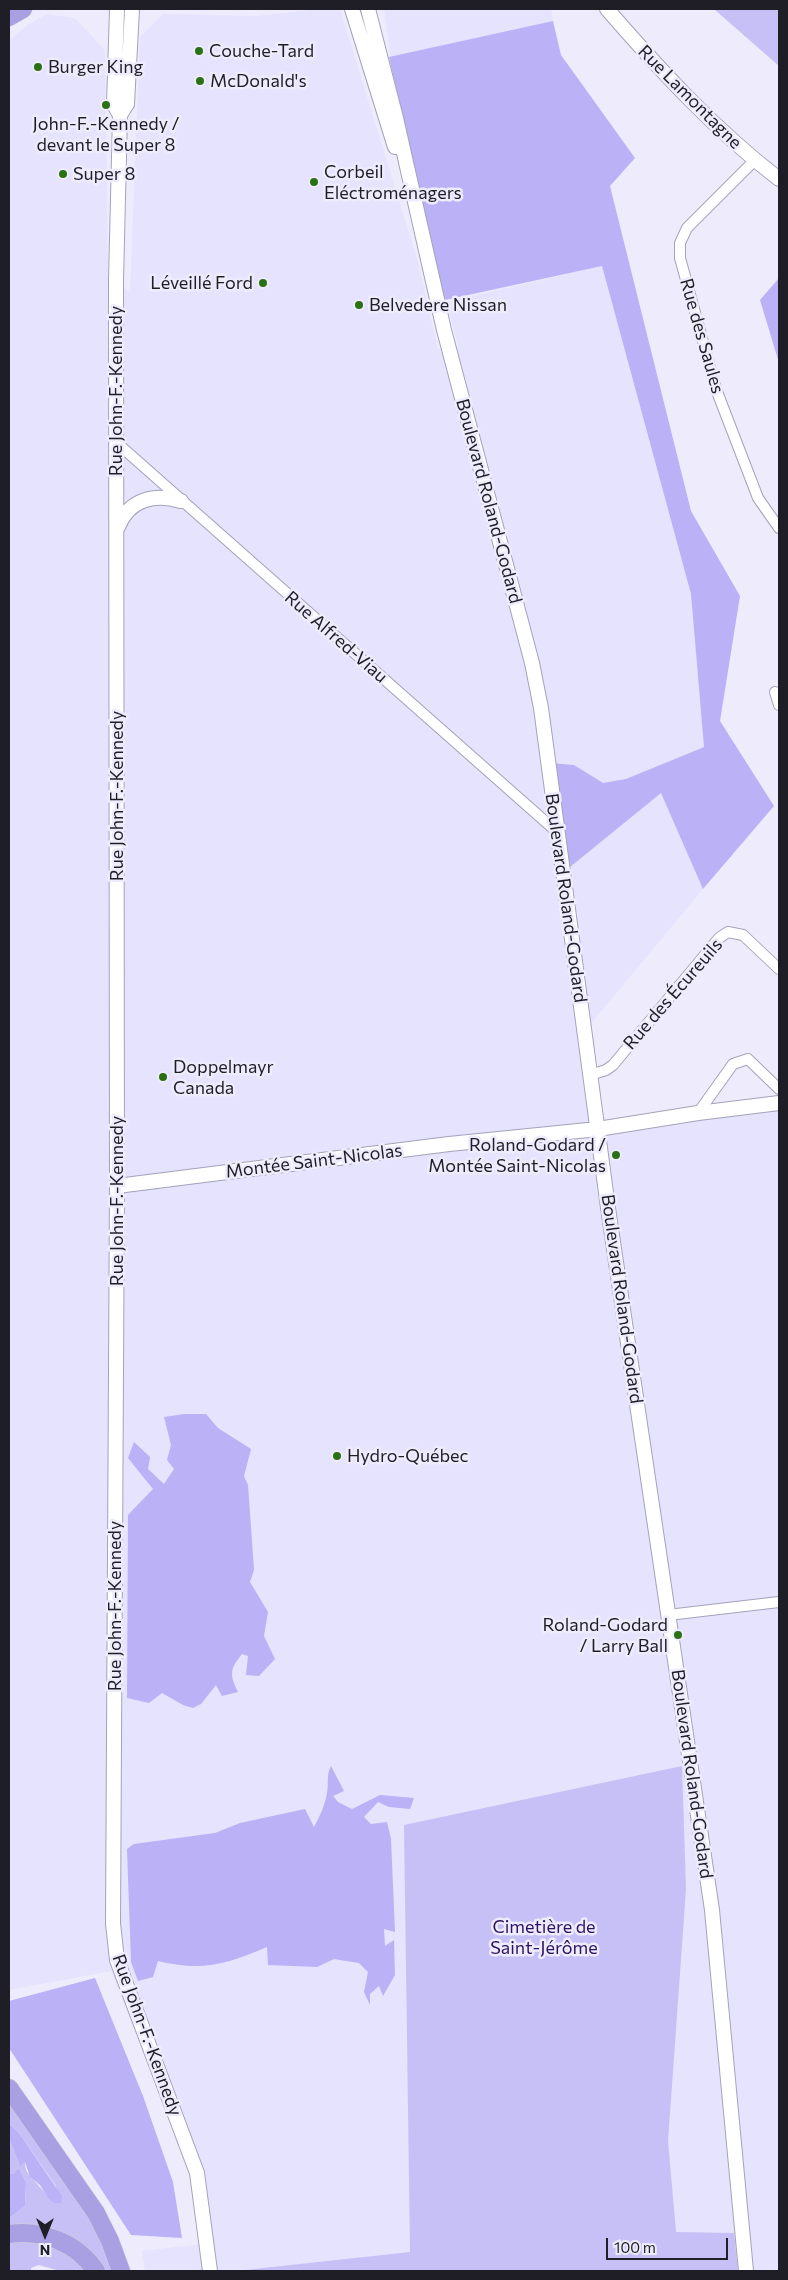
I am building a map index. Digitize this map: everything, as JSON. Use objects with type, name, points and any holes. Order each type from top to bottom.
[{"type":"highway","points":[[9,17],[24,9]]},
{"type":"highway","points":[[9,2088],[96,2213],[121,2271]]},
{"type":"highway","points":[[9,2234],[33,2233],[58,2240],[82,2255],[96,2271]]},
{"type":"street","name":"Rue John-F.-Kennedy","points":[[117,9],[114,105],[120,115]]},
{"type":"street","name":"Rue John-F.-Kennedy","points":[[132,9],[127,104],[120,115],[116,281],[118,1186],[113,1923],[117,1960],[120,1969],[197,2173],[210,2271]]},
{"type":"street","name":"Boulevard Roland-Godard","points":[[352,9],[386,121],[411,190]]},
{"type":"street","name":"Boulevard Roland-Godard","points":[[368,9],[396,118],[444,330],[532,663],[541,708],[590,1075],[712,1910],[746,2271]]},
{"type":"street","name":"Rue Lamontagne","points":[[606,9],[663,74],[755,160],[779,179]]},
{"type":"street","name":"Rue des Saules","points":[[755,160],[687,228],[680,243],[680,258],[716,389],[758,498],[779,528]]},
{"type":"street","name":"Rue Alfred-Viau","points":[[117,443],[556,831]]},
{"type":"street","points":[[117,530],[128,510],[136,502],[159,497],[169,497],[181,501]]},
{"type":"street","points":[[775,692],[779,705]]},
{"type":"street","name":"Rue des Écureuils","points":[[590,1075],[606,1070],[612,1065],[719,938],[728,932],[743,935],[779,970]]},
{"type":"street","points":[[698,1113],[733,1064],[748,1059],[779,1089]]},
{"type":"street","name":"Montée Saint-Nicolas","points":[[118,1186],[449,1144],[598,1129],[698,1113],[779,1103]]},
{"type":"street","points":[[668,1615],[779,1602]]},
{"type":"shaded area","points":[[321,9],[340,9],[417,259],[438,349],[458,347],[447,302],[602,266],[691,594],[704,747],[655,767],[703,889],[589,1026],[598,1129],[779,1106],[779,2271],[145,2271],[142,2251],[202,2244],[189,2170],[111,1971],[9,1990],[9,41],[27,25],[47,14],[75,18],[105,50],[108,277],[130,292],[140,37],[163,14],[257,16]]},
{"type":"shaded area","points":[[384,9],[551,9],[553,21],[391,60]]},
{"type":"shaded area","points":[[553,21],[561,55],[635,158],[610,186],[691,511],[740,596],[720,721],[774,806],[703,889],[661,793],[565,871],[550,763],[574,765],[603,783],[626,779],[704,747],[691,594],[602,266],[445,300],[389,57]]},
{"type":"shaded area","points":[[779,278],[779,363],[760,300]]},
{"type":"shaded area","points":[[184,1414],[206,1414],[218,1428],[251,1449],[244,1476],[248,1485],[254,1570],[250,1582],[268,1612],[264,1636],[275,1659],[259,1676],[246,1675],[248,1656],[242,1654],[232,1672],[233,1681],[238,1692],[222,1696],[216,1685],[201,1704],[193,1708],[183,1705],[162,1693],[149,1703],[127,1698],[128,1515],[153,1489],[128,1458],[134,1442],[150,1457],[148,1469],[164,1484],[174,1469],[167,1460],[171,1445],[164,1417]]},
{"type":"shaded area","points":[[331,1766],[344,1791],[333,1796],[338,1802],[352,1809],[380,1795],[414,1798],[410,1809],[389,1807],[378,1802],[364,1817],[371,1824],[387,1822],[391,1839],[395,1932],[384,1929],[385,1946],[394,1940],[395,1975],[383,1996],[379,1986],[370,1994],[370,2005],[364,1992],[368,1972],[359,1963],[334,1959],[317,1967],[268,1965],[267,1947],[226,1962],[201,1966],[188,1966],[158,1961],[153,1977],[138,1981],[131,1962],[127,1849],[134,1844],[215,1833],[240,1823],[305,1809],[314,1827],[325,1802]]},
{"type":"shaded area","points":[[95,1978],[143,2096],[173,2182],[182,2238],[131,2235],[9,2048],[9,2001]]},
{"type":"shaded area","points":[[9,2123],[19,2133],[62,2196],[61,2203],[54,2203],[49,2199],[40,2185],[30,2177],[25,2162],[20,2166],[9,2138]]},
{"type":"shaded area","points":[[16,2170],[20,2170],[26,2182],[25,2206],[9,2218],[9,2174],[15,2173]]},
{"type":"green space","points":[[714,9],[779,9],[779,66]]},
{"type":"green space","name":"Cimetière de Saint-Jérôme","points":[[682,1766],[686,1889],[668,2141],[676,2232],[734,2233],[738,2271],[236,2271],[410,2252],[404,1825]]},
{"type":"green space","points":[[9,2098],[82,2201],[115,2271],[103,2271],[98,2265],[9,2227],[9,2218],[25,2206],[26,2182],[20,2170],[9,2174],[9,2138],[19,2164],[25,2162],[26,2170],[31,2177],[57,2203],[56,2186],[19,2133],[9,2123]]},
{"type":"green space","points":[[31,2239],[66,2251],[88,2271],[60,2271],[39,2265],[31,2268],[31,2271],[9,2271],[9,2240]]},
{"type":"place","name":"Couche-Tard","points":[[199,51]]},
{"type":"place","name":"Burger King","points":[[38,67]]},
{"type":"place","name":"McDonald's","points":[[200,81]]},
{"type":"place","name":"John-F.-Kennedy / devant le Super 8","points":[[106,105]]},
{"type":"place","name":"Super 8","points":[[63,174]]},
{"type":"place","name":"Corbeil Eléctroménagers","points":[[314,182]]},
{"type":"place","name":"Léveillé Ford","points":[[263,283]]},
{"type":"place","name":"Belvedere Nissan","points":[[359,305]]},
{"type":"place","name":"Doppelmayr Canada","points":[[163,1077]]},
{"type":"place","name":"Roland-Godard / Montée Saint-Nicolas","points":[[616,1155]]},
{"type":"place","name":"Hydro-Québec","points":[[337,1456]]},
{"type":"place","name":"Roland-Godard / Larry Ball","points":[[678,1635]]}]
